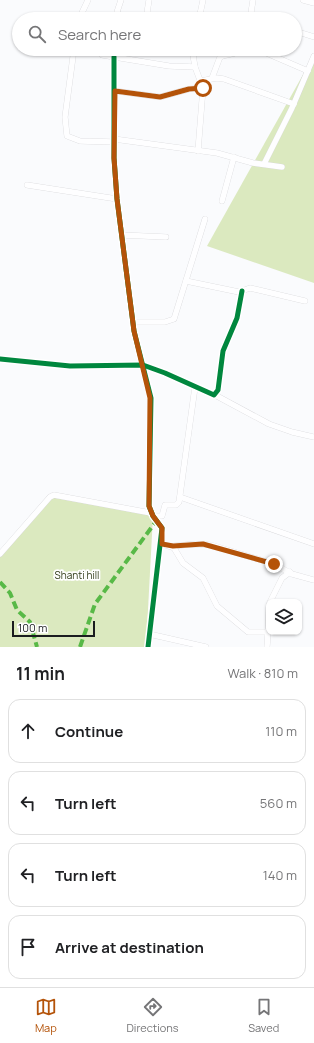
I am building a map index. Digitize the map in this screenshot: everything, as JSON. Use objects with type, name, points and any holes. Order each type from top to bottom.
[{"type":"street","points":[[82,12],[88,0]]},
{"type":"street","points":[[117,12],[121,0]]},
{"type":"street","points":[[147,12],[150,0]]},
{"type":"street","points":[[200,12],[203,0]]},
{"type":"street","points":[[251,12],[253,0]]},
{"type":"street","points":[[303,0],[314,3]]},
{"type":"street","points":[[302,33],[314,37]]},
{"type":"street","points":[[73,56],[65,117],[67,136],[80,141],[114,141],[198,151],[282,167]]},
{"type":"street","points":[[108,56],[170,66],[195,67]]},
{"type":"street","points":[[193,56],[195,67],[203,88],[198,151]]},
{"type":"street","points":[[212,78],[220,57],[222,56]]},
{"type":"street","points":[[273,56],[308,71]]},
{"type":"street","points":[[264,164],[294,104],[314,56]]},
{"type":"street","points":[[114,57],[114,141],[117,199],[133,322],[150,398],[149,506],[152,515],[162,528],[162,544],[148,647]]},
{"type":"street","points":[[200,81],[212,78],[224,79],[294,104]]},
{"type":"street","points":[[115,91],[160,97],[189,89],[203,88]]},
{"type":"street","points":[[222,201],[234,157]]},
{"type":"street","points":[[27,185],[117,199]]},
{"type":"street","points":[[133,322],[171,321],[175,316],[205,219]]},
{"type":"street","points":[[122,234],[166,237]]},
{"type":"street","points":[[186,280],[242,291],[250,288],[305,301]]},
{"type":"street","points":[[216,395],[223,351],[237,318],[242,291]]},
{"type":"street","points":[[0,359],[70,366],[143,365],[165,373],[212,395],[216,395],[269,424],[292,432],[314,437]]},
{"type":"street","points":[[0,554],[54,495],[162,516],[165,505],[178,504],[195,387]]},
{"type":"street","points":[[180,497],[314,544]]},
{"type":"street","points":[[162,544],[173,546],[196,544],[211,545],[274,564],[290,572],[314,580]]},
{"type":"street","points":[[173,546],[183,563],[203,578],[217,606],[248,632],[266,632]]},
{"type":"street","points":[[272,599],[282,578],[290,572]]},
{"type":"street","points":[[150,634],[206,647]]},
{"type":"street","points":[[267,647],[268,635]]},
{"type":"green space","points":[[314,55],[314,283],[207,246]]},
{"type":"green space","name":"Shanti hill","points":[[50,497],[153,516],[146,647],[0,647],[0,554]]},
{"type":"marked path","points":[[80,647],[95,604],[157,520]]},
{"type":"marked path","points":[[0,582],[10,593],[17,610],[30,622],[37,647]]},
{"type":"cycle path","points":[[114,57],[114,158],[117,199],[134,331],[151,398],[149,506],[153,516],[162,528],[148,647]]},
{"type":"cycle path","points":[[0,359],[70,366],[143,365],[214,395],[218,390],[223,351],[237,318],[242,291]]},
{"type":"route","points":[[203,88],[189,89],[160,97],[115,91],[114,175],[134,331],[146,376],[150,398],[148,501],[150,511],[162,528],[162,544],[171,546],[189,544],[211,545],[274,564]]}]
